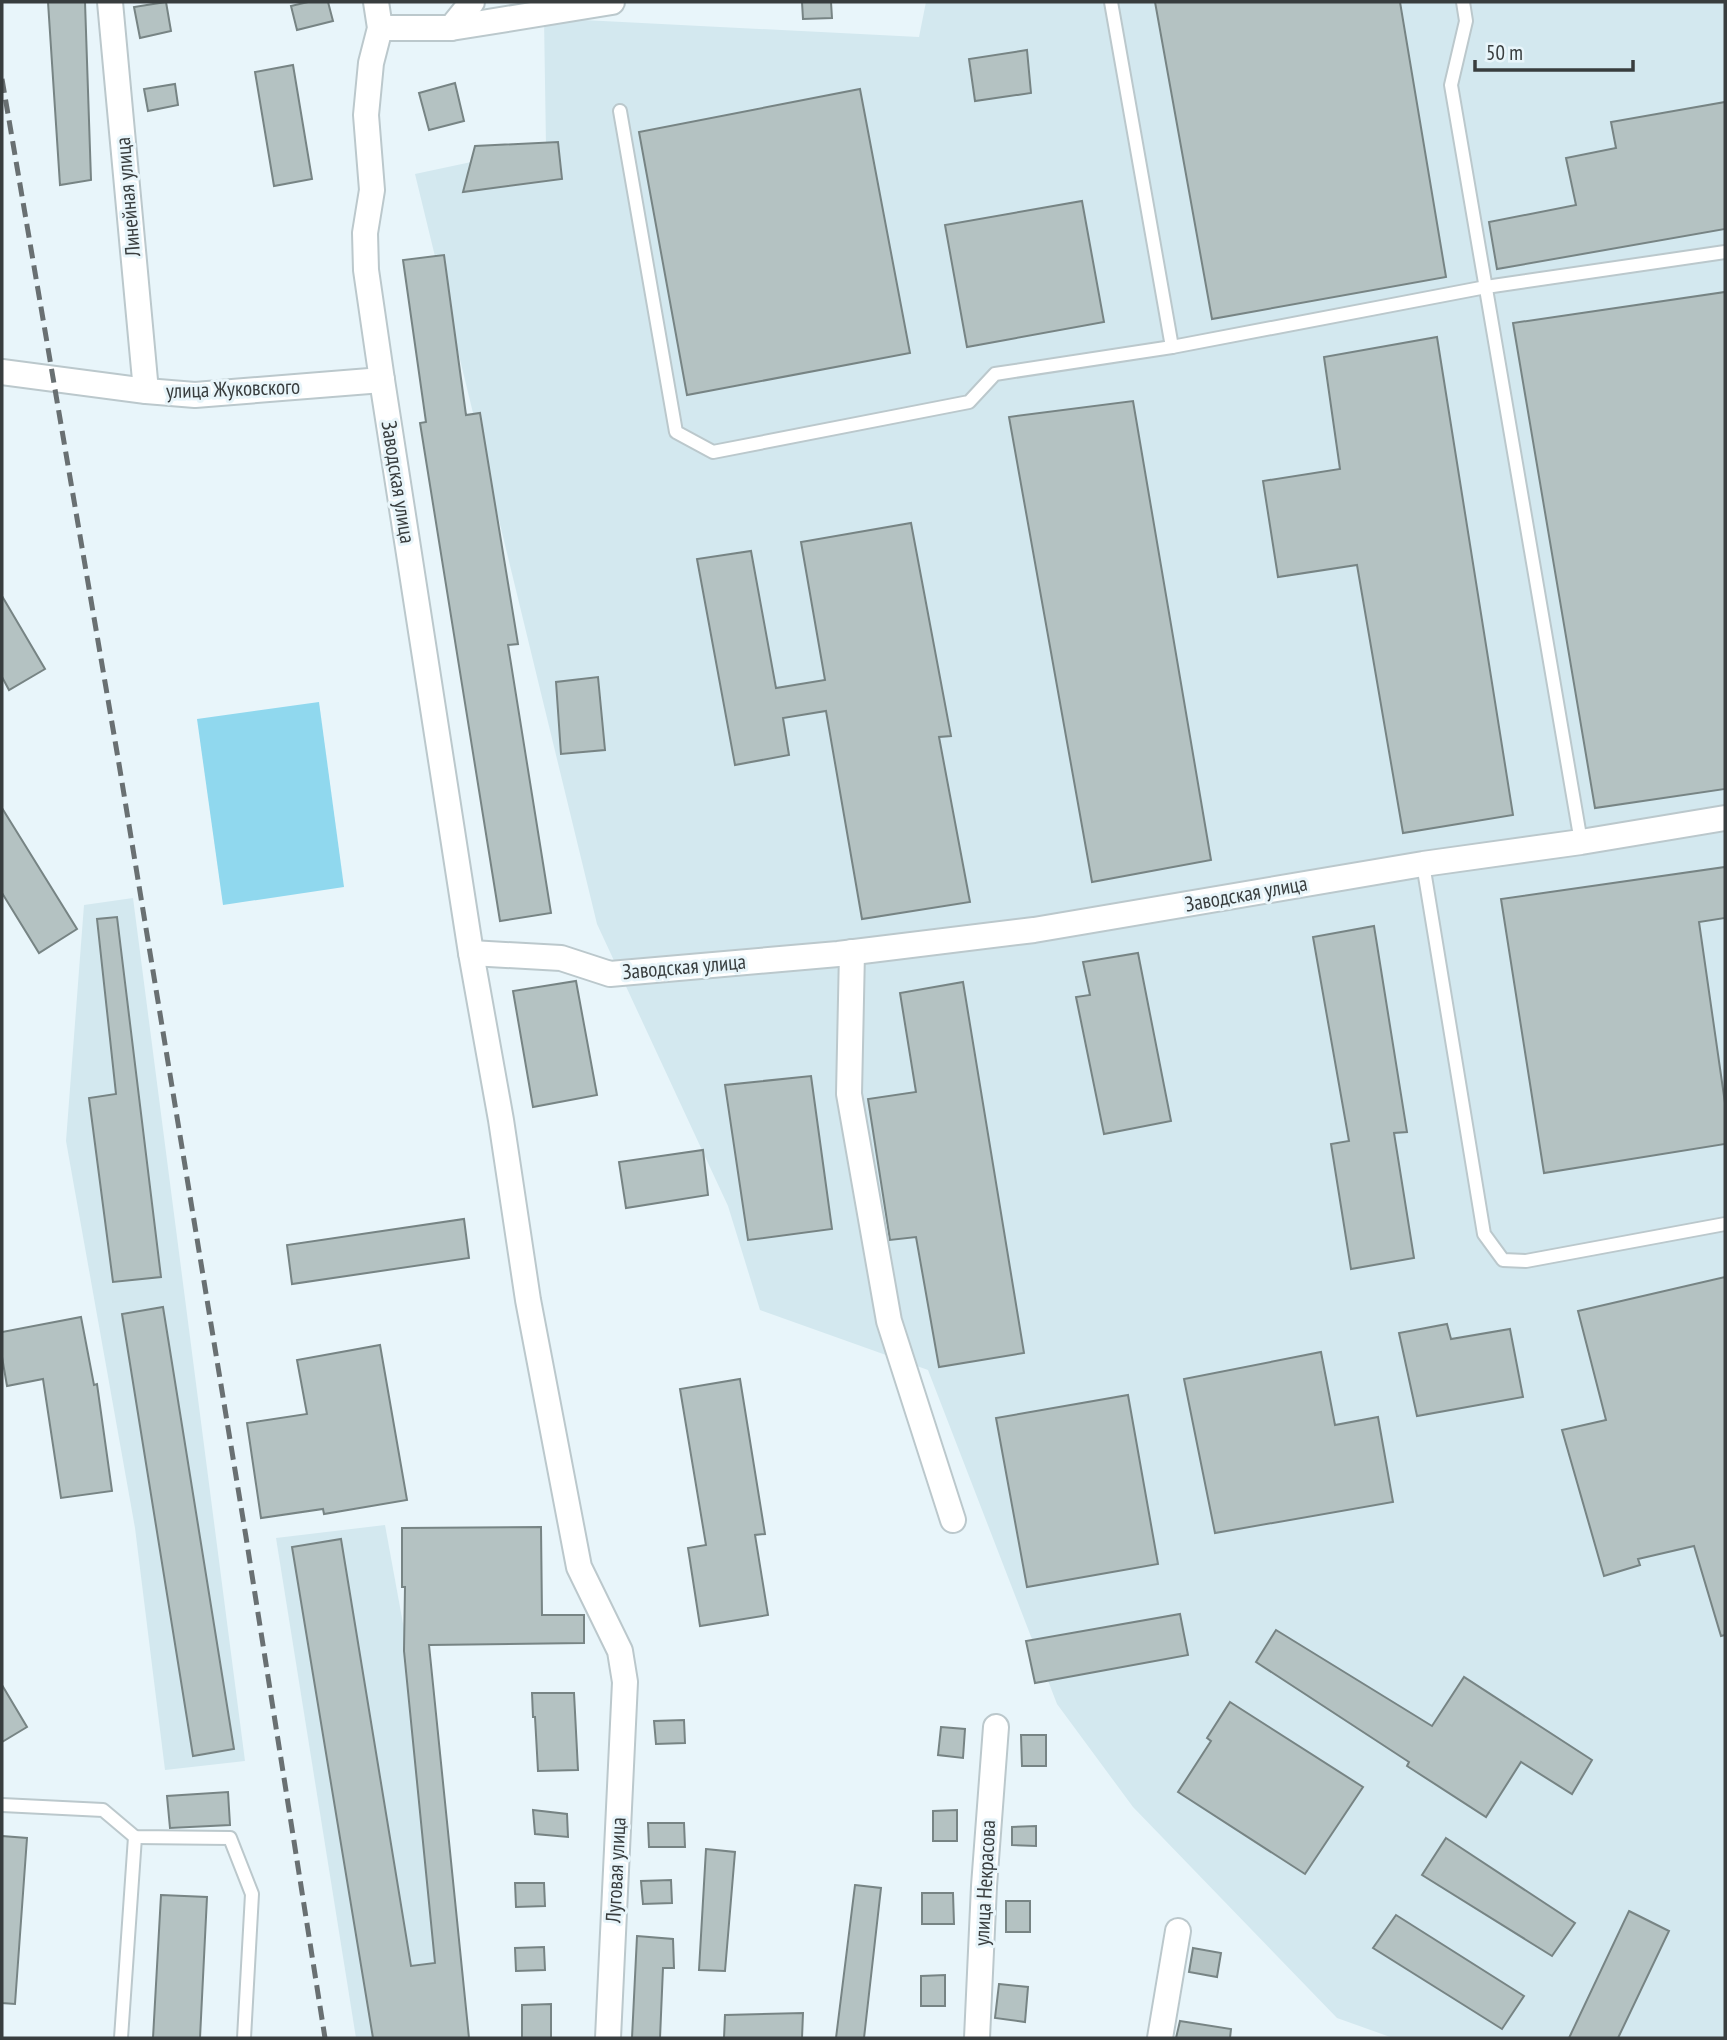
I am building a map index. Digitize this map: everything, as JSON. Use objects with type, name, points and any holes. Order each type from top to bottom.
[{"type":"street","name":"Линейная улица","points":[[110,2],[146,391]]},
{"type":"street","name":"Заводская улица","points":[[376,2],[380,28],[371,63],[366,115],[372,190],[365,233],[366,270],[471,953],[561,958],[610,974],[852,952],[1034,930],[1423,864],[1725,818]]},
{"type":"street","points":[[451,28],[472,2]]},
{"type":"street","points":[[380,28],[451,28],[612,2]]},
{"type":"street","name":"улица Жуковского","points":[[2,372],[195,395],[382,380]]},
{"type":"street","points":[[852,952],[849,1094],[888,1321],[953,1520]]},
{"type":"street","name":"Луговая улица","points":[[471,953],[501,1120],[528,1300],[579,1567],[620,1651],[625,1701],[608,2038]]},
{"type":"street","name":"улица Некрасова","points":[[977,2038],[984,1886],[996,1727]]},
{"type":"street","points":[[1160,2038],[1178,1931]]},
{"type":"lane","points":[[1111,2],[1171,347]]},
{"type":"lane","points":[[1463,2],[1466,21],[1451,85],[1581,842]]},
{"type":"lane","points":[[620,111],[677,432],[713,452],[969,402],[995,374],[1171,347],[1486,287],[1725,252]]},
{"type":"lane","points":[[1423,864],[1484,1234],[1503,1259],[1526,1261],[1725,1224]]},
{"type":"lane","points":[[2,1805],[103,1810],[135,1837],[230,1838],[252,1894],[244,2038]]},
{"type":"lane","points":[[121,2038],[135,1837]]},
{"type":"shaded area","points":[[926,2],[1725,2],[1725,2038],[1393,2038],[1337,2018],[1133,1807],[1057,1704],[928,1370],[760,1310],[728,1206],[597,924],[415,174],[546,146],[544,18],[919,37]]},
{"type":"shaded area","points":[[319,702],[344,887],[223,905],[197,719]]},
{"type":"shaded area","points":[[133,898],[245,1761],[165,1770],[135,1528],[66,1141],[84,905]]},
{"type":"shaded area","points":[[385,1525],[408,1651],[468,2038],[356,2038],[276,1538]]},
{"type":"building","points":[[48,2],[85,2],[91,180],[60,185]]},
{"type":"building","points":[[166,2],[171,31],[140,38],[134,7]]},
{"type":"building","points":[[308,2],[328,2],[333,21],[297,30],[291,6]]},
{"type":"building","points":[[802,2],[831,2],[832,18],[803,19]]},
{"type":"building","points":[[1155,2],[1400,2],[1446,277],[1212,319]]},
{"type":"building","points":[[1027,50],[1031,93],[975,101],[969,59]]},
{"type":"building","points":[[293,65],[312,179],[274,186],[255,72]]},
{"type":"building","points":[[455,83],[464,121],[429,130],[419,93]]},
{"type":"building","points":[[175,84],[178,105],[148,111],[144,89]]},
{"type":"building","points":[[860,89],[910,353],[687,395],[639,132]]},
{"type":"building","points":[[1725,102],[1725,229],[1497,269],[1489,222],[1576,205],[1566,158],[1616,148],[1611,122]]},
{"type":"building","points":[[558,142],[562,179],[463,192],[475,146]]},
{"type":"building","points":[[1082,201],[1104,322],[967,347],[945,225]]},
{"type":"building","points":[[444,255],[466,415],[480,413],[518,644],[508,645],[551,913],[500,921],[420,423],[426,422],[403,260]]},
{"type":"building","points":[[1725,292],[1725,789],[1595,808],[1513,323]]},
{"type":"building","points":[[1437,337],[1513,815],[1403,833],[1357,565],[1278,577],[1263,481],[1340,469],[1324,357]]},
{"type":"building","points":[[1133,401],[1211,860],[1092,882],[1009,417]]},
{"type":"building","points":[[911,523],[951,736],[939,737],[970,902],[862,919],[826,711],[783,718],[789,755],[735,765],[697,559],[751,551],[776,688],[825,680],[801,542]]},
{"type":"building","points":[[2,596],[45,669],[9,690],[2,677]]},
{"type":"building","points":[[598,677],[605,750],[561,754],[556,682]]},
{"type":"building","points":[[2,808],[77,929],[39,953],[2,893]]},
{"type":"building","points":[[1725,867],[1725,918],[1699,922],[1725,1103],[1725,1144],[1544,1173],[1501,899]]},
{"type":"building","points":[[117,917],[161,1277],[113,1282],[89,1098],[116,1094],[97,919]]},
{"type":"building","points":[[1374,926],[1407,1132],[1394,1133],[1414,1258],[1351,1269],[1331,1144],[1349,1141],[1313,937]]},
{"type":"building","points":[[1138,953],[1171,1121],[1104,1134],[1076,997],[1090,995],[1083,962]]},
{"type":"building","points":[[576,981],[597,1095],[533,1107],[513,991]]},
{"type":"building","points":[[963,982],[1024,1353],[939,1367],[916,1237],[890,1240],[868,1099],[916,1092],[900,993]]},
{"type":"building","points":[[811,1076],[832,1229],[748,1240],[725,1085]]},
{"type":"building","points":[[703,1150],[708,1195],[626,1208],[619,1162]]},
{"type":"building","points":[[464,1219],[469,1258],[292,1284],[287,1245]]},
{"type":"building","points":[[1725,1277],[1725,1635],[1721,1636],[1694,1546],[1638,1559],[1640,1565],[1604,1576],[1562,1430],[1606,1420],[1578,1311]]},
{"type":"building","points":[[163,1307],[234,1749],[193,1756],[122,1314]]},
{"type":"building","points":[[81,1317],[94,1385],[97,1384],[112,1491],[61,1498],[43,1379],[7,1386],[2,1357],[2,1332]]},
{"type":"building","points":[[1447,1324],[1451,1339],[1510,1329],[1523,1397],[1417,1416],[1399,1333]]},
{"type":"building","points":[[380,1345],[407,1500],[324,1514],[323,1509],[261,1518],[247,1423],[307,1414],[297,1360]]},
{"type":"building","points":[[1321,1352],[1335,1425],[1378,1417],[1393,1502],[1215,1533],[1184,1379]]},
{"type":"building","points":[[740,1379],[765,1534],[755,1535],[768,1615],[700,1626],[688,1548],[706,1545],[680,1389]]},
{"type":"building","points":[[1128,1395],[1158,1564],[1027,1587],[996,1418]]},
{"type":"building","points":[[541,1527],[542,1615],[584,1615],[584,1643],[429,1645],[469,2038],[373,2038],[292,1547],[341,1539],[411,1966],[435,1963],[404,1651],[402,1528]]},
{"type":"building","points":[[1180,1614],[1188,1655],[1035,1683],[1026,1641]]},
{"type":"building","points":[[1276,1630],[1432,1726],[1464,1677],[1592,1760],[1572,1794],[1521,1762],[1486,1817],[1407,1766],[1409,1762],[1256,1662]]},
{"type":"building","points":[[2,1685],[27,1727],[2,1742]]},
{"type":"building","points":[[532,1693],[574,1693],[578,1770],[538,1771]]},
{"type":"building","points":[[1230,1702],[1363,1787],[1305,1874],[1178,1792],[1211,1741],[1207,1738]]},
{"type":"building","points":[[684,1720],[685,1743],[656,1744],[654,1721]]},
{"type":"building","points":[[941,1727],[965,1729],[963,1758],[938,1755]]},
{"type":"building","points":[[1021,1735],[1046,1735],[1046,1766],[1022,1766]]},
{"type":"building","points":[[228,1792],[230,1825],[170,1828],[167,1796]]},
{"type":"building","points":[[533,1810],[567,1814],[568,1837],[535,1834]]},
{"type":"building","points":[[957,1810],[957,1841],[933,1841],[933,1811]]},
{"type":"building","points":[[648,1823],[684,1823],[685,1847],[649,1847]]},
{"type":"building","points":[[1036,1826],[1036,1846],[1012,1845],[1012,1827]]},
{"type":"building","points":[[2,1836],[27,1838],[15,2004],[2,2003]]},
{"type":"building","points":[[1446,1838],[1575,1923],[1552,1956],[1422,1875]]},
{"type":"building","points":[[706,1849],[735,1852],[725,1971],[699,1970]]},
{"type":"building","points":[[671,1880],[672,1903],[643,1904],[641,1881]]},
{"type":"building","points":[[515,1883],[544,1883],[545,1906],[516,1907]]},
{"type":"building","points":[[855,1885],[881,1888],[864,2038],[836,2038]]},
{"type":"building","points":[[922,1893],[953,1893],[954,1924],[922,1924]]},
{"type":"building","points":[[161,1895],[207,1897],[200,2038],[153,2038]]},
{"type":"building","points":[[1006,1901],[1030,1901],[1030,1932],[1006,1932]]},
{"type":"building","points":[[1629,1911],[1669,1931],[1618,2038],[1569,2038]]},
{"type":"building","points":[[1396,1915],[1524,1996],[1502,2029],[1373,1948]]},
{"type":"building","points":[[637,1936],[673,1939],[674,1968],[663,1968],[660,2038],[632,2038]]},
{"type":"building","points":[[544,1947],[545,1970],[516,1971],[515,1948]]},
{"type":"building","points":[[1193,1948],[1221,1953],[1217,1977],[1189,1972]]},
{"type":"building","points":[[945,1975],[945,2006],[921,2006],[921,1976]]},
{"type":"building","points":[[999,1984],[1028,1987],[1025,2022],[995,2018]]},
{"type":"building","points":[[551,2004],[551,2038],[522,2038],[522,2005]]},
{"type":"building","points":[[803,2013],[802,2038],[724,2038],[725,2015]]},
{"type":"building","points":[[1180,2021],[1231,2029],[1230,2038],[1176,2038]]},
{"type":"railway","points":[[2,79],[119,764],[325,2038]]}]
